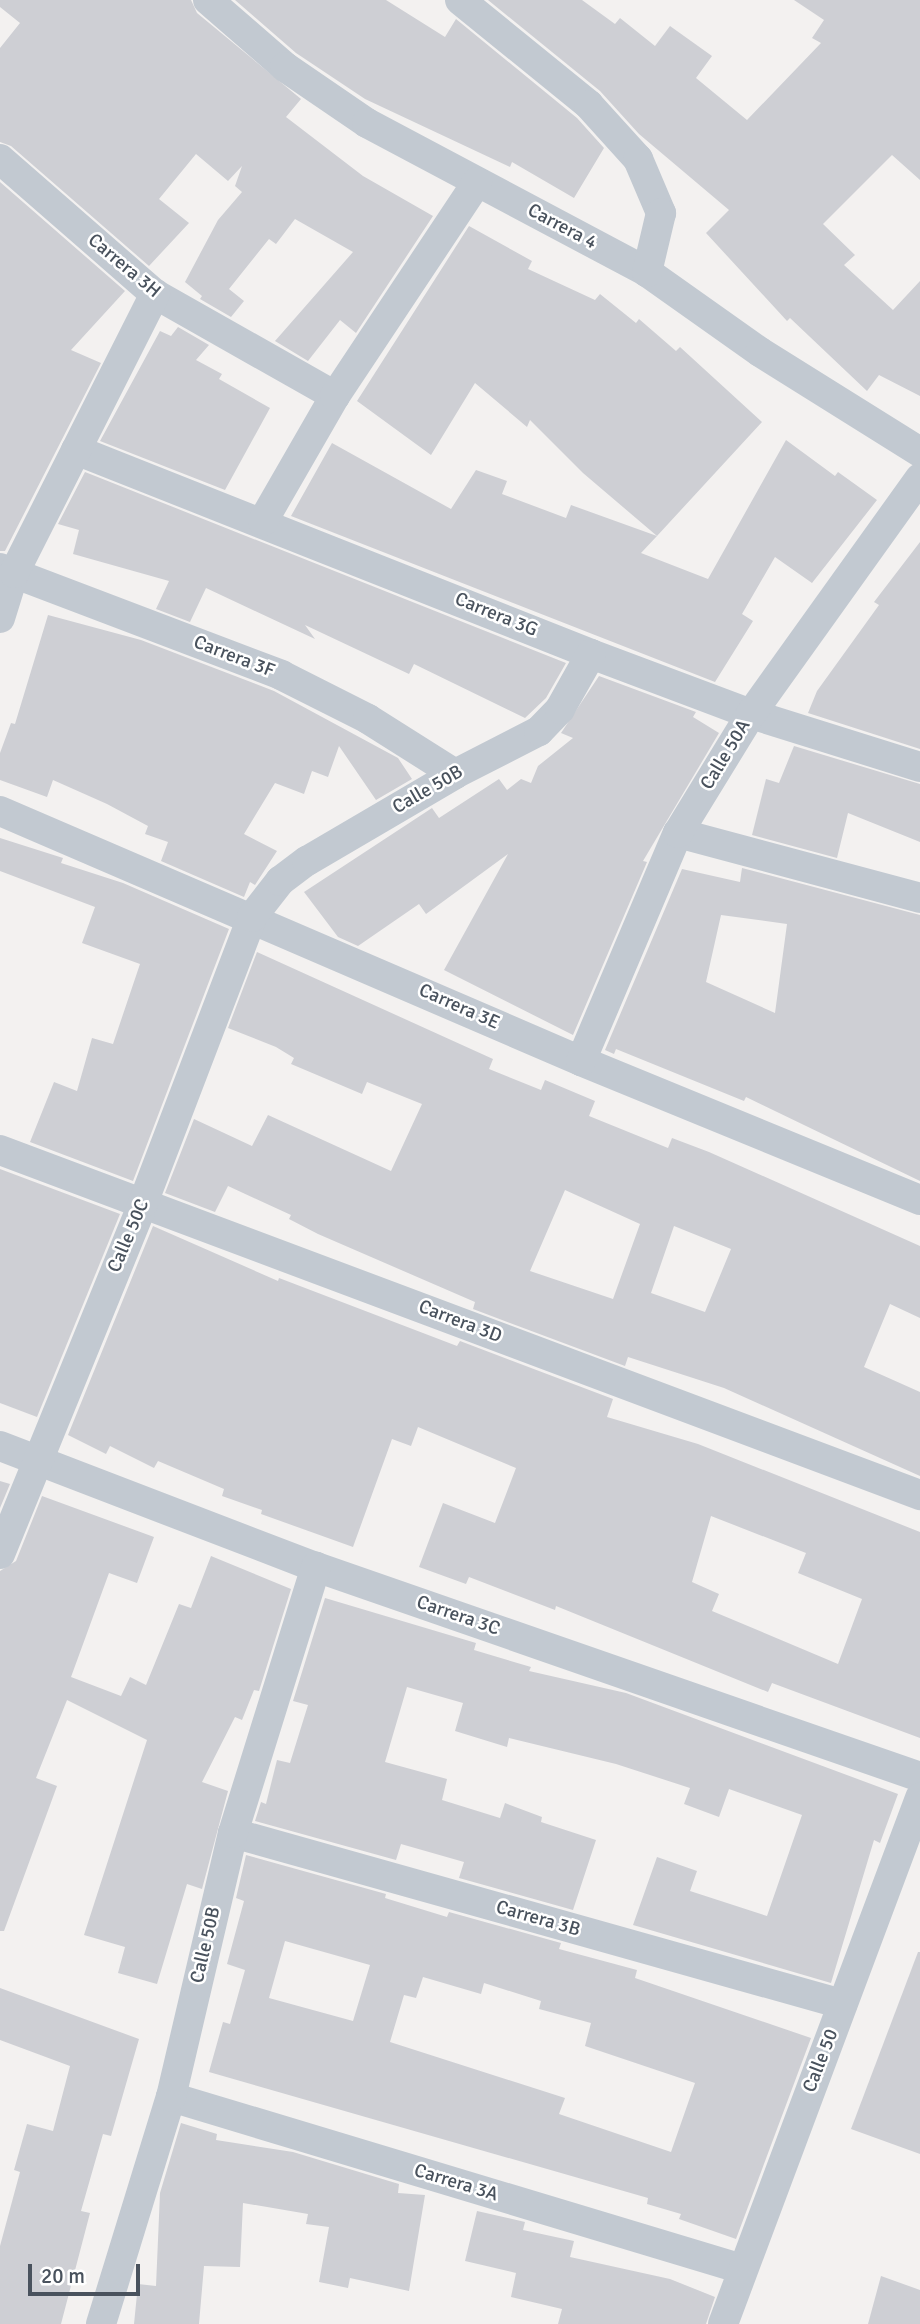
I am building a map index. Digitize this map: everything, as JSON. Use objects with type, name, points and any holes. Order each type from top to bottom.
[{"type":"street","name":"Carrera 4","points":[[208,0],[285,67],[367,123],[647,272],[760,352],[920,452]]},
{"type":"street","points":[[460,0],[589,105],[638,159],[662,213],[647,272]]},
{"type":"street","name":"Carrera 3H","points":[[0,159],[155,294],[335,396]]},
{"type":"street","points":[[263,521],[335,396],[477,182]]},
{"type":"street","points":[[0,618],[7,571],[76,450],[155,294]]},
{"type":"street","name":"Carrera 3G","points":[[76,450],[263,521],[591,654],[751,714],[920,767]]},
{"type":"street","name":"Calle 50A","points":[[580,1061],[678,833],[751,714],[920,478]]},
{"type":"street","name":"Carrera 3F","points":[[7,571],[281,675],[368,719],[455,774]]},
{"type":"street","name":"Calle 50B","points":[[252,917],[280,881],[307,861],[455,774],[545,726],[591,654]]},
{"type":"street","name":"Carrera 3E","points":[[0,811],[252,917],[580,1061],[920,1200]]},
{"type":"street","points":[[678,833],[920,898]]},
{"type":"street","name":"Calle 50C","points":[[0,1554],[34,1460],[143,1203],[252,917]]},
{"type":"street","name":"Carrera 3D","points":[[0,1150],[920,1495]]},
{"type":"street","name":"Carrera 3C","points":[[0,1446],[316,1567],[920,1777]]},
{"type":"street","name":"Calle 50B","points":[[101,2324],[171,2097],[233,1833],[316,1567]]},
{"type":"street","name":"Calle 50","points":[[723,2324],[920,1798]]},
{"type":"street","name":"Carrera 3B","points":[[233,1833],[842,2004]]},
{"type":"street","name":"Carrera 3A","points":[[171,2097],[742,2269]]},
{"type":"building","points":[[0,0],[191,0],[197,13],[301,99],[286,117],[363,176],[433,216],[356,333],[340,320],[308,361],[275,341],[353,252],[295,219],[276,244],[269,239],[229,289],[244,301],[231,317],[200,299],[202,296],[185,282],[218,220],[242,192],[235,186],[242,166],[228,181],[196,154],[159,199],[189,223],[149,266],[11,146],[0,142],[0,48],[20,23],[0,7]]},
{"type":"building","points":[[235,0],[386,0],[445,37],[456,19],[577,118],[604,148],[574,198],[512,162],[510,167],[365,99],[296,53]]},
{"type":"building","points":[[488,0],[582,0],[615,24],[620,18],[655,46],[670,26],[712,56],[696,78],[747,120],[821,43],[812,38],[824,20],[794,0],[920,0],[920,180],[892,155],[823,224],[855,255],[844,265],[893,310],[920,281],[920,396],[879,375],[867,391],[790,318],[787,321],[706,233],[729,210],[639,134],[600,91]]},
{"type":"building","points":[[0,182],[125,291],[71,350],[101,363],[5,551],[0,551]]},
{"type":"building","points":[[469,226],[532,261],[528,269],[595,300],[600,294],[636,323],[639,319],[676,351],[680,347],[762,422],[657,536],[583,473],[530,420],[527,427],[475,383],[431,455],[357,401]]},
{"type":"building","points":[[178,327],[209,345],[196,360],[222,374],[219,379],[270,408],[225,490],[100,441],[160,331],[171,336]]},
{"type":"building","points":[[786,440],[835,476],[838,472],[877,500],[812,583],[775,557],[742,614],[753,621],[715,682],[291,516],[332,443],[451,509],[476,470],[507,481],[502,494],[566,518],[571,505],[657,536],[641,553],[708,579]]},
{"type":"building","points":[[85,472],[566,663],[546,698],[525,718],[414,664],[409,674],[305,625],[315,639],[206,588],[190,622],[156,609],[169,581],[73,554],[79,530],[58,524]]},
{"type":"building","points":[[920,542],[920,749],[808,713],[817,691],[879,605],[874,602]]},
{"type":"building","points":[[48,615],[141,640],[274,691],[398,758],[412,779],[376,800],[339,746],[328,777],[312,771],[304,794],[275,783],[244,834],[277,851],[255,885],[250,882],[244,897],[161,861],[168,842],[145,834],[148,826],[107,804],[53,780],[47,797],[0,780],[0,753],[11,723],[15,724]]},
{"type":"building","points":[[599,676],[696,712],[693,717],[719,733],[643,861],[647,862],[573,1035],[444,970],[508,854],[426,914],[419,904],[358,946],[338,937],[304,892],[432,808],[439,818],[499,779],[507,790],[521,779],[531,783],[538,766],[573,738],[561,733]]},
{"type":"building","points":[[794,746],[920,784],[920,842],[848,813],[837,858],[752,835],[766,779],[779,783]]},
{"type":"building","points":[[0,838],[63,858],[61,863],[123,883],[229,929],[133,1181],[30,1142],[54,1082],[77,1091],[92,1038],[113,1044],[140,964],[82,943],[95,907],[0,871]]},
{"type":"building","points":[[742,868],[920,915],[920,1181],[746,1097],[744,1101],[616,1049],[614,1054],[605,1050],[682,869],[740,882]],"holes":[[[721,915],[787,924],[775,1013],[706,982]]]},
{"type":"building","points":[[257,952],[493,1059],[489,1069],[541,1090],[545,1080],[595,1101],[589,1116],[668,1148],[672,1138],[709,1152],[920,1246],[920,1318],[890,1304],[864,1367],[920,1392],[920,1476],[724,1388],[628,1357],[625,1366],[473,1309],[475,1302],[318,1234],[289,1219],[291,1215],[228,1186],[215,1212],[165,1193],[194,1119],[252,1146],[268,1115],[391,1171],[422,1104],[367,1082],[362,1094],[291,1064],[294,1058],[276,1047],[228,1028]],"holes":[[[565,1190],[640,1224],[613,1299],[530,1271]],[[674,1226],[731,1249],[705,1312],[651,1293]]]},
{"type":"building","points":[[0,1169],[120,1214],[37,1417],[0,1403]]},
{"type":"building","points":[[153,1226],[278,1281],[279,1278],[457,1346],[460,1341],[613,1399],[607,1417],[698,1444],[920,1532],[920,1738],[772,1683],[768,1692],[556,1606],[555,1610],[469,1577],[466,1584],[419,1567],[443,1503],[495,1523],[516,1468],[418,1427],[411,1446],[392,1439],[353,1547],[261,1514],[262,1510],[222,1496],[224,1489],[158,1461],[154,1468],[110,1446],[106,1454],[68,1435]],"holes":[[[711,1516],[806,1553],[798,1573],[862,1599],[838,1664],[712,1611],[719,1594],[692,1582]]]},
{"type":"building","points":[[0,1481],[10,1484],[0,1508]]},
{"type":"building","points":[[42,1496],[154,1537],[137,1583],[109,1573],[71,1677],[121,1696],[130,1677],[146,1685],[179,1604],[191,1608],[211,1556],[291,1589],[259,1691],[254,1690],[242,1720],[235,1717],[202,1782],[228,1791],[202,1889],[187,1884],[157,1984],[118,1973],[125,1947],[84,1935],[147,1740],[67,1700],[36,1778],[57,1786],[4,1931],[0,1931],[0,1571],[16,1561]]},
{"type":"building","points":[[325,1598],[476,1643],[474,1650],[531,1667],[529,1671],[626,1693],[898,1794],[880,1843],[874,1840],[831,1983],[633,1925],[657,1857],[697,1871],[690,1891],[767,1916],[802,1815],[729,1789],[719,1817],[684,1804],[690,1788],[616,1764],[509,1738],[507,1747],[455,1731],[463,1703],[407,1687],[385,1762],[447,1779],[442,1800],[500,1818],[505,1803],[542,1817],[541,1822],[596,1840],[573,1910],[459,1878],[464,1862],[401,1844],[396,1860],[255,1821],[261,1802],[266,1804],[277,1760],[290,1763],[308,1705],[293,1701]]},
{"type":"building","points":[[246,1855],[386,1894],[385,1898],[447,1917],[449,1912],[561,1943],[559,1949],[637,1970],[635,1978],[811,2038],[736,2239],[679,2219],[681,2214],[647,2204],[648,2198],[209,2072],[223,2022],[230,2024],[245,1970],[227,1964],[244,1901],[236,1898]],"holes":[[[285,1941],[370,1965],[353,2021],[269,1998]],[[423,1977],[481,1994],[484,1983],[541,2001],[539,2009],[591,2023],[585,2046],[695,2083],[671,2152],[559,2114],[565,2098],[390,2042],[404,1995],[416,1998]]]},
{"type":"building","points":[[920,1952],[920,2154],[851,2129]]},
{"type":"building","points":[[0,1988],[139,2039],[111,2136],[103,2134],[81,2211],[90,2213],[61,2324],[0,2324],[0,2246],[20,2172],[14,2170],[27,2124],[53,2131],[70,2066],[0,2040]]},
{"type":"building","points":[[181,2123],[217,2134],[216,2140],[293,2152],[399,2184],[398,2193],[425,2195],[409,2291],[350,2278],[348,2288],[319,2282],[329,2227],[306,2224],[308,2214],[243,2203],[240,2267],[204,2266],[199,2324],[134,2324],[138,2284],[156,2286],[160,2193]]},
{"type":"building","points":[[477,2211],[525,2222],[523,2230],[574,2241],[570,2257],[670,2279],[715,2297],[706,2324],[558,2324],[562,2309],[511,2297],[516,2273],[465,2261]]},
{"type":"building","points":[[881,2276],[920,2290],[920,2324],[868,2324]]}]
